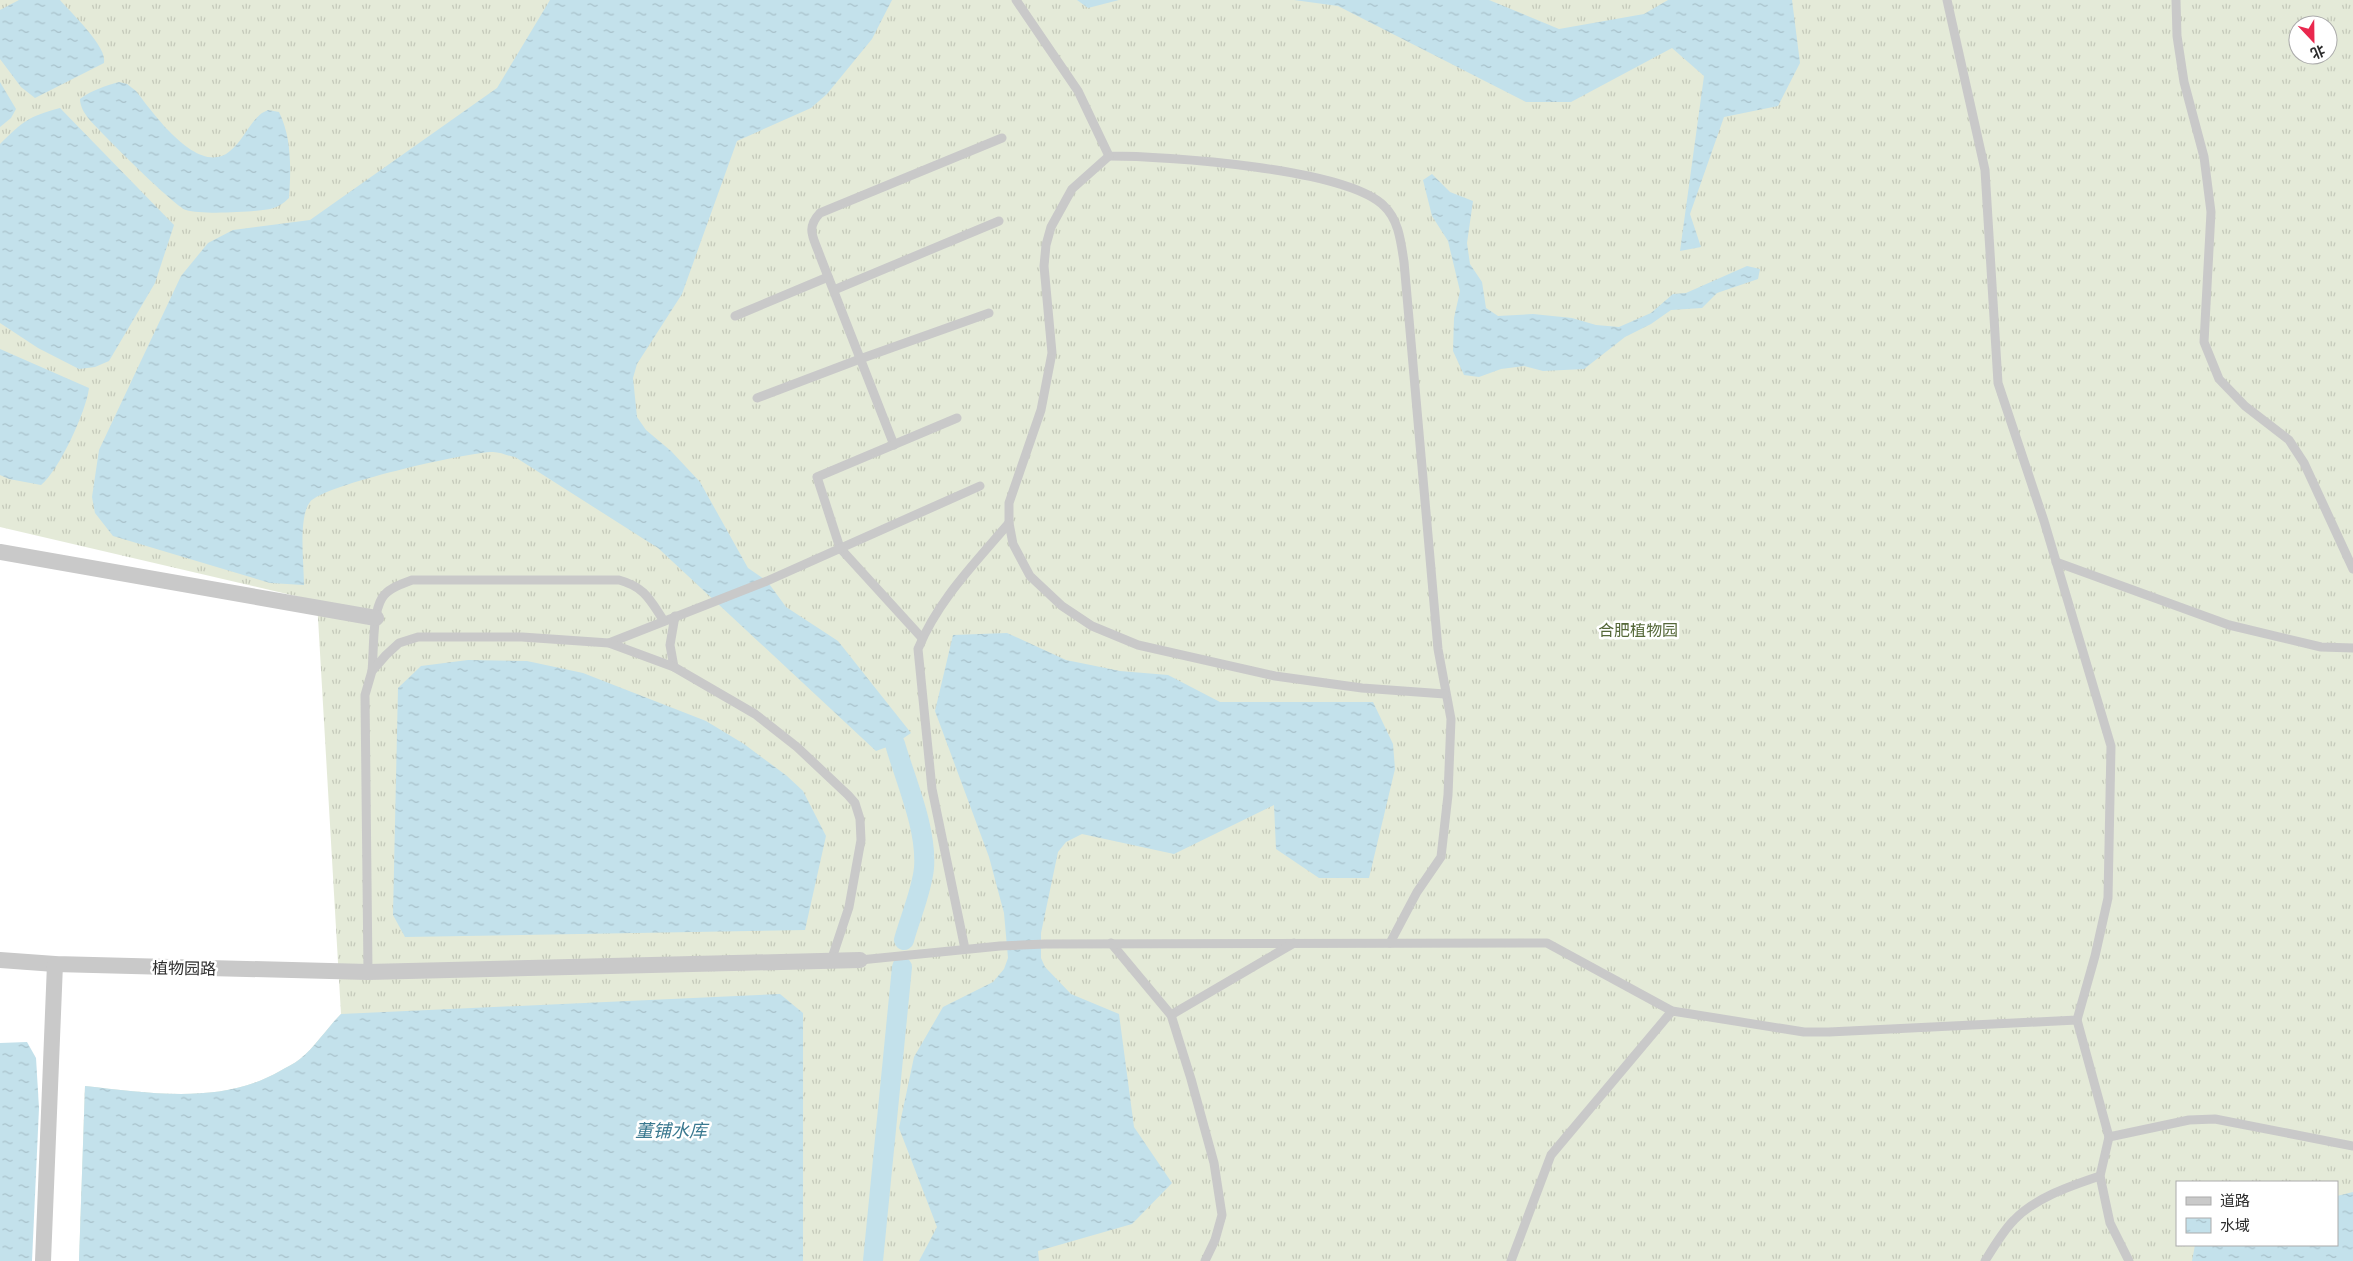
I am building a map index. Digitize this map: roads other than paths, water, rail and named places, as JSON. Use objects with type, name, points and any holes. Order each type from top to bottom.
[{"type":"street","points":[[0,552],[376,618]]},
{"type":"street","name":"植物园路","points":[[0,960],[55,964],[368,972],[860,960]]},
{"type":"street","points":[[43,1261],[55,964]]},
{"type":"lane","points":[[1016,0],[1078,91],[1109,156]]},
{"type":"lane","points":[[1947,0],[1985,170],[1998,383],[2056,562],[2111,746],[2108,898],[2095,956],[2077,1020],[2109,1137],[2100,1176],[2110,1223],[2129,1261]]},
{"type":"lane","points":[[2176,0],[2178,36],[2184,82],[2204,157],[2211,212],[2204,342],[2219,379],[2245,406],[2288,440],[2304,463],[2353,569]]},
{"type":"lane","points":[[894,445],[828,277],[811,227],[820,213],[1002,138]]},
{"type":"lane","points":[[1390,943],[1417,892],[1441,856],[1448,795],[1451,719],[1445,694],[1435,611],[1404,262],[1400,236],[1392,216],[1385,206],[1372,196],[1324,179],[1210,161],[1109,156],[1072,189],[1051,227],[1044,266],[1052,353],[1041,410],[1009,503],[1009,523],[1013,544],[1030,576],[1062,606],[1092,626],[1138,645],[1275,676],[1362,688],[1445,694]]},
{"type":"lane","points":[[834,290],[999,221]]},
{"type":"lane","points":[[735,316],[828,277]]},
{"type":"lane","points":[[757,398],[989,313]]},
{"type":"lane","points":[[922,638],[840,548],[817,477],[958,418]]},
{"type":"lane","points":[[609,643],[767,581],[980,486]]},
{"type":"lane","points":[[965,949],[932,789],[918,649],[922,638],[948,594],[1009,523]]},
{"type":"lane","points":[[2056,562],[2229,625],[2320,647],[2353,648]]},
{"type":"lane","points":[[368,972],[365,695],[372,671],[376,618],[382,597],[392,588],[412,580],[619,580],[646,593],[664,621]]},
{"type":"lane","points":[[674,667],[670,645],[675,616]]},
{"type":"lane","points":[[372,671],[393,647],[418,637],[522,637],[609,643],[674,667],[755,714],[797,747],[848,794],[858,810],[861,840],[855,874],[845,922],[831,961]]},
{"type":"lane","points":[[1171,1015],[1295,942]]},
{"type":"lane","points":[[860,960],[965,949],[1045,944],[1547,942],[1672,1011],[1804,1032],[2077,1020]]},
{"type":"lane","points":[[1111,943],[1171,1015],[1191,1079],[1211,1154],[1222,1215],[1215,1240],[1204,1261]]},
{"type":"lane","points":[[1511,1261],[1551,1155],[1672,1011]]},
{"type":"lane","points":[[2109,1137],[2189,1120],[2215,1118],[2353,1146]]},
{"type":"lane","points":[[1985,1261],[2014,1219],[2039,1202],[2064,1189],[2100,1176]]},
{"type":"water","points":[[19,0],[60,0],[95,39],[104,56],[104,63],[35,98],[21,87],[0,59],[0,10]]},
{"type":"water","points":[[550,0],[892,0],[872,39],[827,94],[811,108],[737,141],[682,294],[637,364],[633,378],[637,417],[646,430],[671,451],[700,482],[748,568],[767,581],[786,607],[838,641],[911,733],[895,744],[876,751],[658,548],[515,457],[493,452],[455,457],[367,479],[321,495],[310,502],[304,518],[302,542],[304,585],[270,583],[113,536],[95,513],[92,497],[99,450],[181,276],[208,243],[233,230],[310,220],[497,88]]},
{"type":"water","points":[[1077,0],[1119,0],[1088,8]]},
{"type":"water","points":[[1294,0],[1489,0],[1559,29],[1644,14],[1668,0],[1792,0],[1800,63],[1778,106],[1724,117],[1690,214],[1701,247],[1680,251],[1704,76],[1672,48],[1571,102],[1526,102],[1338,6]]},
{"type":"water","points":[[0,82],[16,109],[11,118],[0,127]]},
{"type":"water","points":[[119,82],[127,84],[136,91],[165,127],[178,139],[191,150],[205,156],[218,157],[230,151],[262,113],[268,110],[279,112],[288,143],[290,165],[289,198],[276,207],[252,211],[194,212],[179,206],[122,153],[89,119],[83,109],[80,99],[94,91]]},
{"type":"water","points":[[60,108],[174,225],[155,283],[109,361],[95,367],[79,369],[38,348],[0,323],[0,144],[14,130],[33,117]]},
{"type":"water","points":[[1432,174],[1450,192],[1473,201],[1467,243],[1470,264],[1482,282],[1486,308],[1498,316],[1533,314],[1572,318],[1596,325],[1619,327],[1651,313],[1673,294],[1686,293],[1747,266],[1760,269],[1758,279],[1717,293],[1702,308],[1671,310],[1651,324],[1625,337],[1584,369],[1543,371],[1524,366],[1501,369],[1479,377],[1464,375],[1453,351],[1454,318],[1460,291],[1448,241],[1432,216],[1423,180]]},
{"type":"water","points":[[0,349],[89,388],[83,411],[71,440],[56,467],[41,485],[9,479],[0,475]]},
{"type":"water","points":[[1007,633],[1066,660],[1120,671],[1168,675],[1220,702],[1373,702],[1393,744],[1395,769],[1369,878],[1319,878],[1276,849],[1274,805],[1174,854],[1082,834],[1066,842],[1058,852],[1041,933],[1041,958],[1045,967],[1071,994],[1119,1014],[1134,1127],[1172,1183],[1132,1224],[1038,1251],[1039,1261],[919,1261],[937,1227],[899,1128],[914,1057],[943,1007],[993,982],[1004,969],[1008,958],[1004,913],[989,857],[935,711],[953,635]]},
{"type":"water","points":[[468,660],[527,661],[583,673],[706,721],[744,744],[787,776],[803,791],[826,836],[805,930],[405,937],[393,915],[398,688],[421,666]]},
{"type":"water","name":"董铺水库","points":[[780,994],[803,1013],[803,1261],[79,1261],[85,1086],[185,1094],[210,1093],[234,1089],[257,1082],[298,1061],[341,1014]]},
{"type":"water","points":[[27,1042],[36,1058],[39,1108],[32,1261],[0,1261],[0,1043]]},
{"type":"water","points":[[2353,1192],[2353,1261],[2192,1261],[2195,1246],[2338,1246],[2338,1196]]},
{"type":"waterway","points":[[895,744],[915,806],[924,853],[921,885],[904,940]]},
{"type":"waterway","points":[[873,1261],[902,967]]},
{"type":"park label","name":"合肥植物园","points":[[1638,630]]}]
